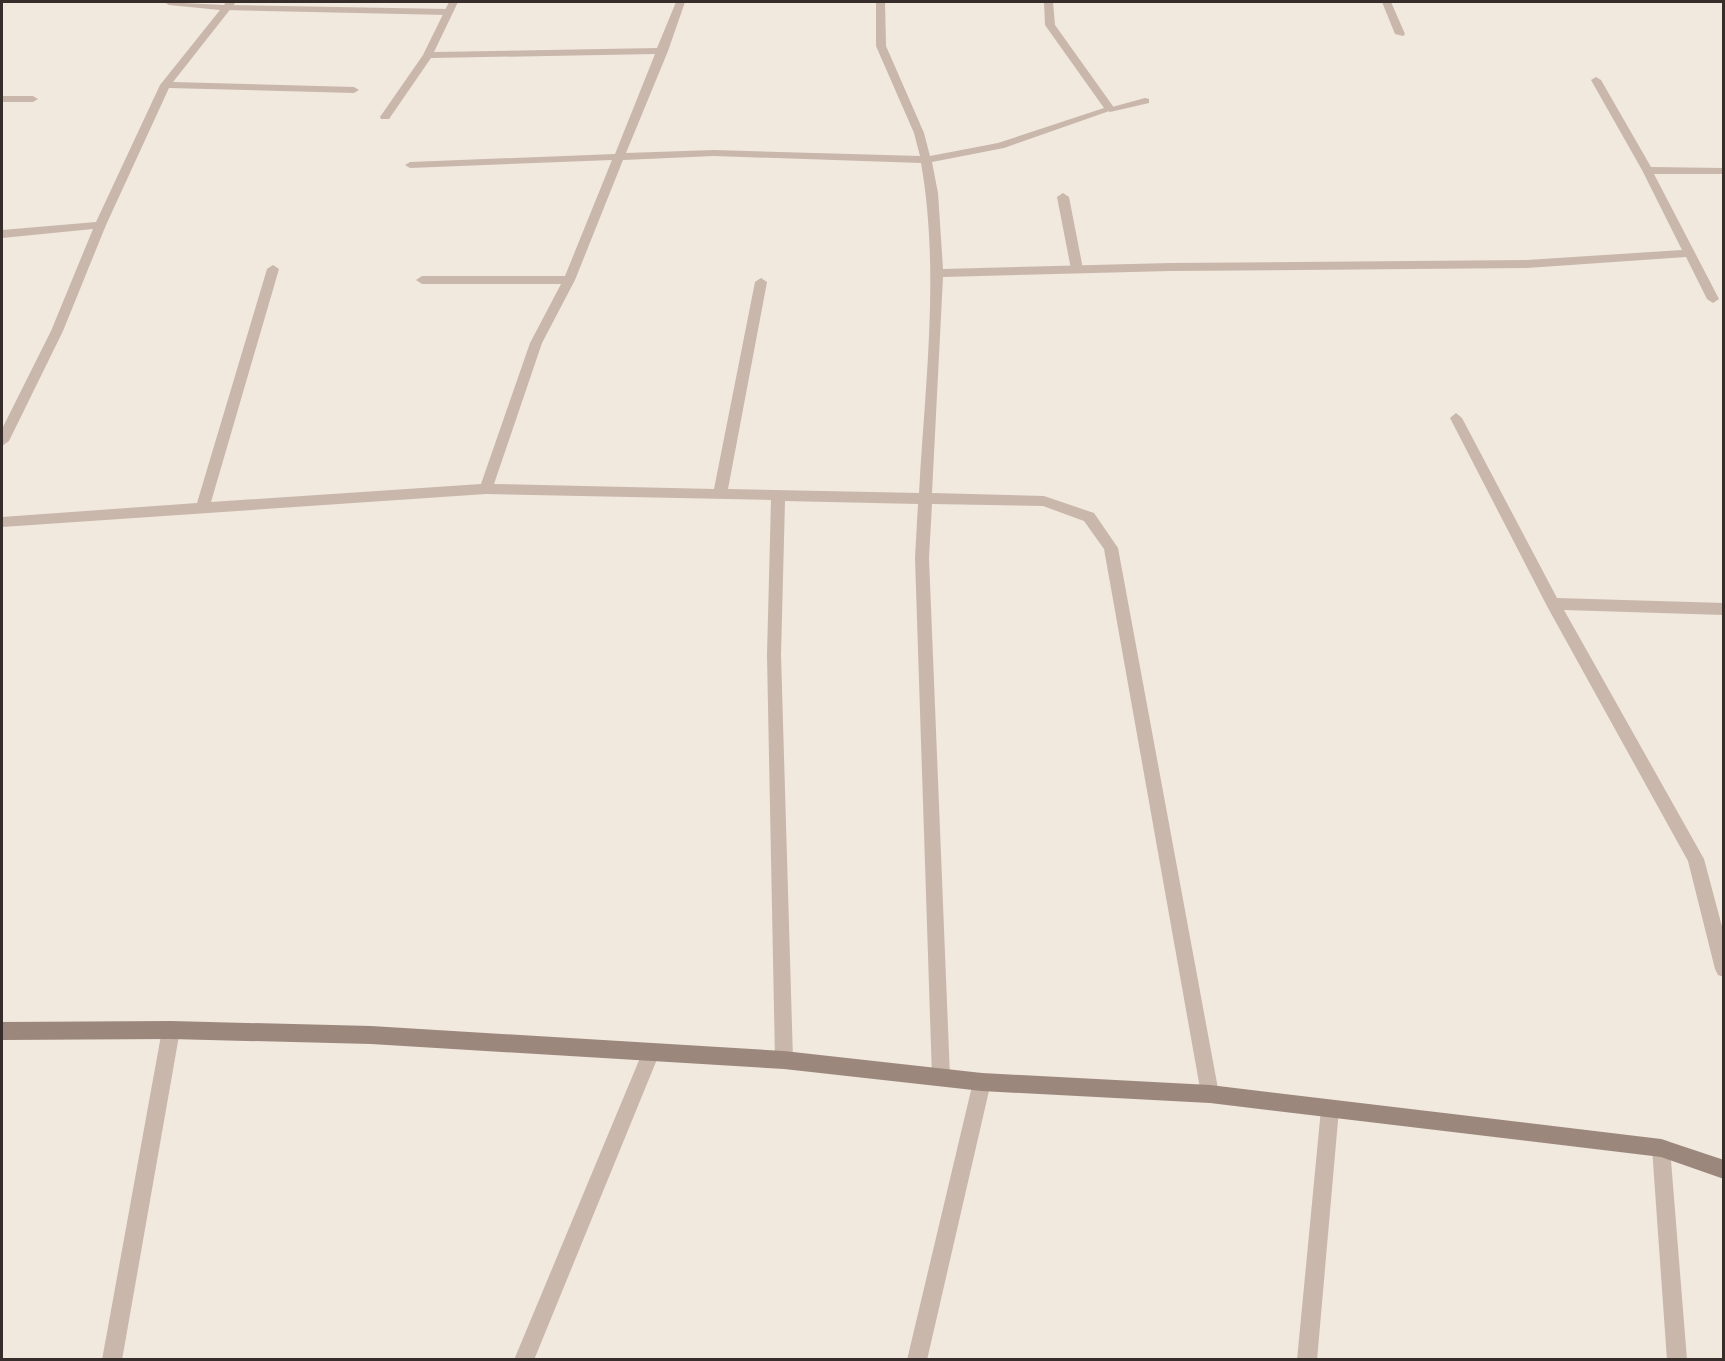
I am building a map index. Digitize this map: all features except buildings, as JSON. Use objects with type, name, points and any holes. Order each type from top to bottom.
[{"type":"street","points":[[169,2],[230,5],[450,7],[428,55],[386,117]]},
{"type":"street","points":[[486,489],[536,343],[569,280],[681,2]]},
{"type":"street","points":[[880,2],[881,46],[919,133],[926,160],[932,194],[937,273],[923,570],[942,1077]]},
{"type":"street","points":[[1049,2],[1050,25],[1110,109]]},
{"type":"street","points":[[1386,2],[1400,34]]},
{"type":"street","points":[[2,441],[57,331],[100,225],[165,85],[230,5]]},
{"type":"street","points":[[428,55],[663,51]]},
{"type":"street","points":[[1596,80],[1647,170],[1713,299]]},
{"type":"street","points":[[165,85],[354,90]]},
{"type":"street","points":[[2,99],[33,99]]},
{"type":"street","points":[[410,165],[714,153],[926,160],[1000,146],[1110,109],[1145,101]]},
{"type":"street","points":[[1647,170],[1724,171]]},
{"type":"street","points":[[1062,197],[1077,269]]},
{"type":"street","points":[[2,234],[100,225]]},
{"type":"street","points":[[937,273],[1077,269],[1527,264],[1691,253]]},
{"type":"street","points":[[202,509],[273,269]]},
{"type":"street","points":[[422,280],[569,280]]},
{"type":"street","points":[[720,495],[761,282]]},
{"type":"street","points":[[1456,418],[1553,604],[1696,859],[1724,969]]},
{"type":"street","points":[[2,522],[202,509],[364,495],[486,489],[1044,501],[1089,517],[1111,548],[1210,1094]]},
{"type":"street","points":[[778,495],[774,655],[784,1060]]},
{"type":"street","points":[[1553,604],[1724,609]]},
{"type":"street","points":[[112,1359],[171,1030]]},
{"type":"street","points":[[2,1031],[171,1030],[370,1035],[784,1060],[982,1082],[1210,1094],[1660,1148],[1724,1170]]},
{"type":"street","points":[[524,1359],[651,1052]]},
{"type":"street","points":[[917,1359],[982,1082]]},
{"type":"street","points":[[1306,1359],[1330,1108]]},
{"type":"street","points":[[1660,1148],[1677,1359]]}]
